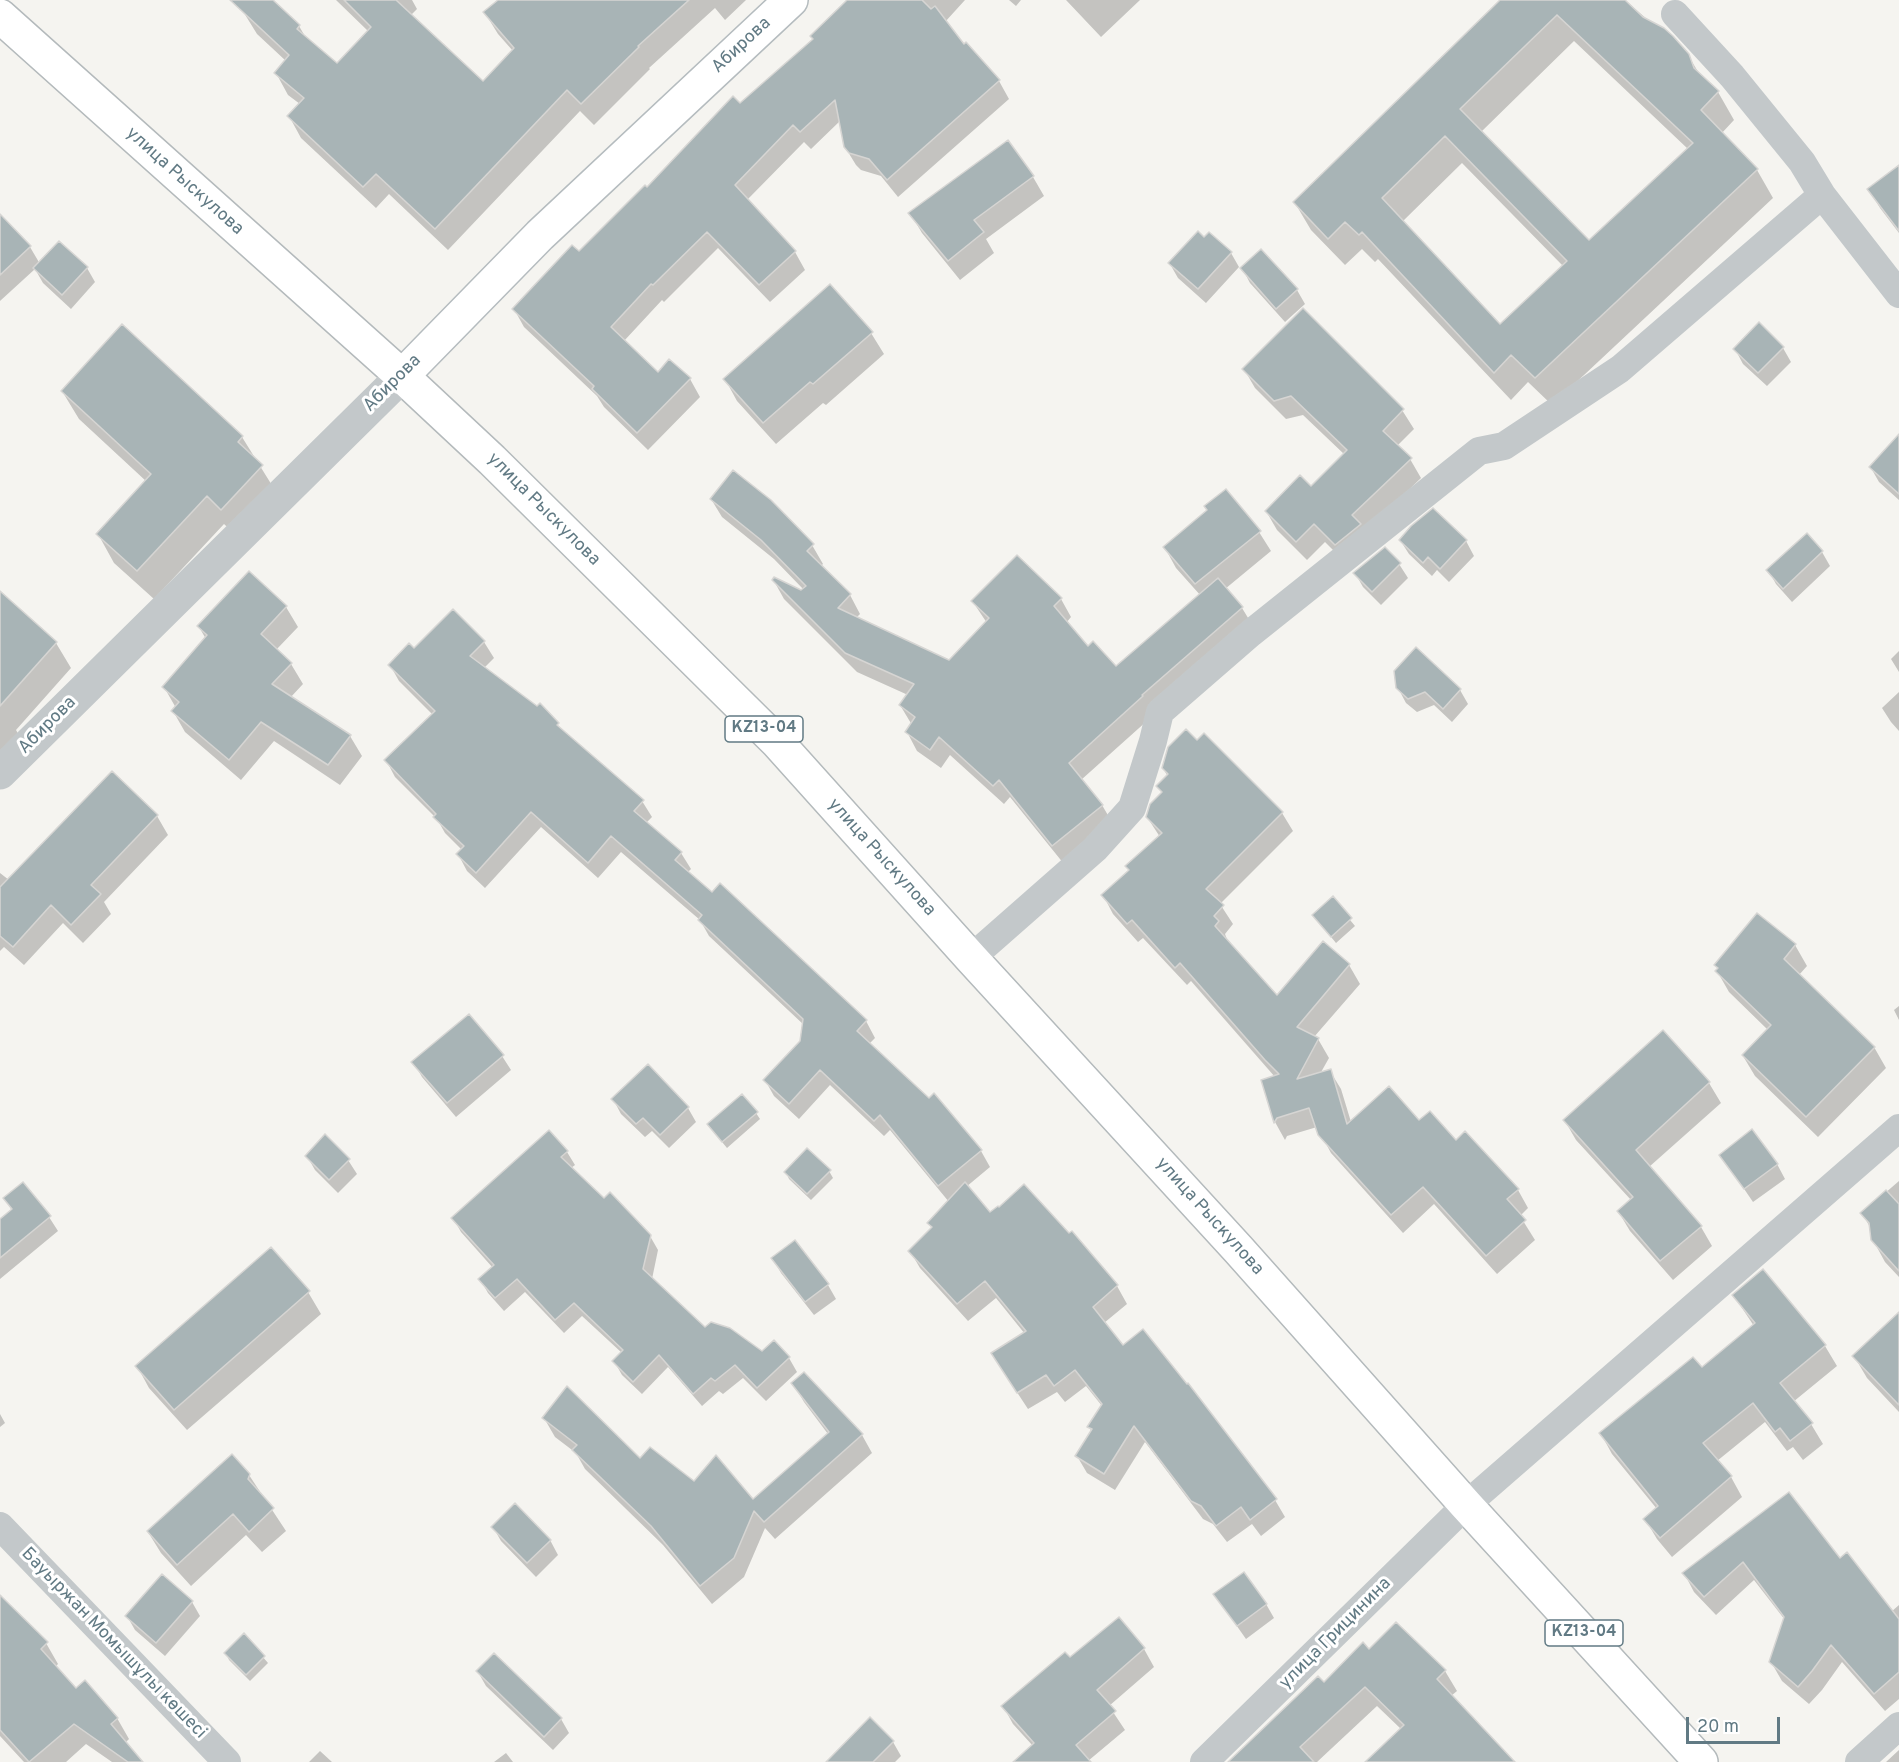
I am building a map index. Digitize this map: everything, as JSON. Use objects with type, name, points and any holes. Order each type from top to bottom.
[{"type":"main road","name":"Абирова","points":[[402,375],[540,235],[791,0]]},
{"type":"main road","name":"улица Рыскулова","points":[[0,15],[402,375],[492,460],[777,742],[1701,1762]]},
{"type":"street","points":[[1675,14],[1732,76],[1802,162],[1822,195],[1899,294]]},
{"type":"street","points":[[971,958],[1095,849],[1132,808],[1160,712],[1251,633],[1479,451],[1504,446],[1620,369],[1822,195]]},
{"type":"street","name":"Абирова","points":[[0,773],[402,375]]},
{"type":"street","name":"улица Грицинина","points":[[1204,1762],[1466,1505],[1899,1128]]},
{"type":"street","name":"Бауыржан Момышұлы көшесі","points":[[0,1526],[227,1762]]},
{"type":"street","points":[[1859,1762],[1899,1726]]},
{"type":"building","points":[[230,0],[273,0],[300,25],[297,29],[337,63],[371,27],[344,0],[396,0],[483,81],[514,48],[483,12],[498,0],[689,0],[638,46],[581,104],[567,90],[435,229],[376,174],[363,187],[287,116],[304,98],[274,73],[289,55]]},
{"type":"building","points":[[847,0],[922,0],[931,9],[935,6],[964,44],[966,42],[1000,80],[887,180],[869,159],[849,153],[844,147],[835,100],[800,132],[793,125],[735,185],[796,251],[759,285],[707,232],[653,285],[651,284],[611,327],[658,372],[669,359],[691,378],[637,433],[592,389],[594,386],[512,309],[572,245],[579,251],[645,185],[647,187],[733,96],[740,103],[813,39],[810,36]]},
{"type":"building","points":[[1500,0],[1625,0],[1643,17],[1664,28],[1673,36],[1689,54],[1694,68],[1719,91],[1701,110],[1758,169],[1535,378],[1511,355],[1494,373],[1362,232],[1359,235],[1345,222],[1328,239],[1293,202]],"holes":[[[1557,15],[1693,143],[1589,240],[1460,109]],[[1445,136],[1567,261],[1500,324],[1382,198]]]},
{"type":"building","points":[[1008,140],[1034,176],[974,220],[984,232],[948,261],[908,213]]},
{"type":"building","points":[[1899,165],[1899,231],[1867,189]]},
{"type":"building","points":[[0,214],[31,246],[0,275]]},
{"type":"building","points":[[1198,231],[1204,237],[1209,232],[1232,252],[1198,289],[1168,263]]},
{"type":"building","points":[[59,241],[88,267],[62,295],[33,268]]},
{"type":"building","points":[[1261,249],[1298,289],[1276,309],[1240,268]]},
{"type":"building","points":[[830,284],[873,332],[813,384],[810,382],[763,423],[723,379]]},
{"type":"building","points":[[1303,308],[1404,409],[1383,431],[1412,458],[1352,515],[1361,524],[1335,545],[1314,524],[1296,542],[1265,511],[1300,475],[1311,486],[1347,450],[1291,396],[1274,401],[1242,369]]},
{"type":"building","points":[[1759,322],[1784,347],[1758,373],[1733,349]]},
{"type":"building","points":[[122,324],[243,436],[238,442],[263,465],[221,510],[207,496],[137,571],[96,534],[151,474],[61,391]]},
{"type":"building","points":[[1899,434],[1899,494],[1869,467]]},
{"type":"building","points":[[733,470],[771,500],[814,544],[807,551],[851,594],[838,608],[949,660],[989,618],[971,601],[1017,555],[1062,598],[1054,606],[1088,646],[1093,641],[1116,666],[1218,578],[1243,607],[1142,695],[1069,763],[1103,805],[1052,846],[999,780],[993,786],[939,737],[930,750],[905,732],[915,717],[899,705],[914,684],[845,653],[772,580],[774,577],[801,590],[806,586],[761,540],[710,499]]},
{"type":"building","points":[[1226,489],[1261,531],[1195,584],[1163,547],[1207,510],[1204,506]]},
{"type":"building","points":[[1433,508],[1467,540],[1440,569],[1428,557],[1423,563],[1399,540],[1411,526]]},
{"type":"building","points":[[1807,533],[1823,551],[1783,589],[1766,570]]},
{"type":"building","points":[[1385,547],[1401,563],[1372,592],[1353,573]]},
{"type":"building","points":[[249,571],[287,606],[261,634],[292,663],[272,684],[351,735],[328,765],[261,722],[229,760],[171,711],[179,702],[162,687],[207,635],[197,626]]},
{"type":"building","points":[[0,591],[57,642],[0,706]]},
{"type":"building","points":[[453,609],[485,641],[470,656],[537,706],[540,703],[559,723],[557,725],[644,800],[634,811],[682,852],[675,860],[712,892],[720,883],[867,1020],[857,1031],[929,1098],[934,1093],[982,1150],[938,1186],[880,1115],[874,1121],[820,1070],[789,1104],[763,1080],[800,1041],[803,1019],[698,920],[702,915],[611,836],[588,863],[531,812],[476,873],[456,854],[464,846],[433,817],[436,814],[384,760],[435,711],[388,665],[409,643],[414,648]]},
{"type":"building","points":[[1416,647],[1461,689],[1443,709],[1425,692],[1408,699],[1396,688],[1394,671]]},
{"type":"building","points":[[1186,729],[1197,740],[1204,733],[1283,812],[1206,889],[1224,905],[1214,916],[1219,921],[1215,926],[1277,995],[1323,941],[1350,964],[1297,1027],[1319,1038],[1297,1079],[1331,1069],[1347,1124],[1389,1086],[1419,1120],[1430,1111],[1456,1140],[1465,1131],[1519,1189],[1507,1199],[1526,1220],[1486,1256],[1423,1187],[1391,1215],[1318,1135],[1309,1108],[1277,1118],[1274,1123],[1261,1080],[1279,1074],[1180,963],[1175,968],[1132,920],[1127,924],[1101,895],[1129,870],[1125,866],[1162,833],[1146,817],[1150,804],[1162,792],[1156,786],[1168,774],[1162,768],[1168,747]]},
{"type":"building","points":[[112,771],[158,815],[91,885],[101,894],[71,925],[51,905],[13,947],[0,936],[0,887]]},
{"type":"building","points":[[1333,896],[1352,918],[1331,937],[1312,915]]},
{"type":"building","points":[[1757,913],[1796,944],[1784,959],[1875,1047],[1806,1117],[1742,1055],[1771,1025],[1715,971],[1718,968],[1714,965]]},
{"type":"building","points":[[469,1014],[504,1055],[447,1103],[411,1062]]},
{"type":"building","points":[[1663,1030],[1710,1082],[1636,1150],[1702,1226],[1660,1261],[1617,1211],[1633,1197],[1563,1120]]},
{"type":"building","points":[[648,1064],[689,1107],[660,1135],[643,1118],[636,1124],[611,1099]]},
{"type":"building","points":[[742,1094],[758,1112],[722,1142],[707,1124]]},
{"type":"building","points":[[1752,1129],[1778,1164],[1744,1189],[1719,1155]]},
{"type":"building","points":[[549,1130],[568,1151],[561,1157],[604,1198],[610,1192],[651,1235],[643,1269],[705,1327],[711,1322],[730,1328],[762,1351],[774,1340],[790,1357],[757,1388],[735,1365],[715,1381],[711,1378],[693,1394],[659,1355],[633,1382],[612,1361],[623,1350],[574,1303],[555,1320],[517,1279],[495,1298],[478,1279],[494,1265],[451,1218]]},
{"type":"building","points":[[325,1134],[350,1159],[329,1180],[305,1156]]},
{"type":"building","points":[[807,1148],[831,1170],[807,1194],[784,1172]]},
{"type":"building","points":[[23,1182],[51,1216],[0,1258],[0,1219],[12,1209],[3,1198]]},
{"type":"building","points":[[965,1182],[990,1212],[999,1207],[1024,1184],[1069,1233],[1072,1231],[1118,1285],[1093,1307],[1123,1345],[1143,1329],[1188,1383],[1277,1499],[1250,1520],[1241,1507],[1216,1526],[1201,1506],[1191,1501],[1134,1426],[1104,1474],[1075,1456],[1092,1429],[1087,1427],[1102,1404],[1075,1370],[1054,1386],[1046,1375],[1017,1393],[991,1353],[1026,1331],[985,1281],[957,1304],[908,1251],[932,1227],[927,1223]]},
{"type":"building","points":[[1886,1190],[1899,1204],[1899,1271],[1871,1240],[1869,1223],[1860,1213]]},
{"type":"building","points":[[795,1240],[829,1284],[805,1302],[771,1258]]},
{"type":"building","points":[[271,1247],[310,1291],[174,1410],[135,1366]]},
{"type":"building","points":[[1763,1269],[1826,1345],[1780,1383],[1813,1423],[1790,1441],[1780,1428],[1775,1432],[1753,1403],[1703,1443],[1732,1476],[1660,1538],[1643,1519],[1658,1506],[1599,1433],[1693,1357],[1702,1367],[1755,1323],[1732,1295]]},
{"type":"building","points":[[1899,1312],[1899,1405],[1852,1356]]},
{"type":"building","points":[[804,1372],[863,1434],[764,1522],[754,1511],[734,1558],[700,1586],[651,1526],[572,1450],[577,1445],[542,1418],[567,1386],[640,1458],[650,1447],[694,1481],[716,1455],[753,1499],[829,1432],[791,1383]]},
{"type":"building","points":[[232,1454],[250,1474],[248,1479],[274,1508],[249,1532],[233,1514],[177,1565],[147,1531]]},
{"type":"building","points":[[1789,1492],[1840,1558],[1847,1552],[1899,1619],[1899,1672],[1874,1694],[1831,1645],[1798,1687],[1769,1662],[1784,1617],[1743,1562],[1704,1597],[1682,1573]]},
{"type":"building","points":[[515,1503],[551,1540],[527,1563],[491,1527]]},
{"type":"building","points":[[1244,1572],[1267,1604],[1237,1626],[1213,1594]]},
{"type":"building","points":[[162,1574],[193,1601],[156,1643],[125,1616]]},
{"type":"building","points":[[0,1595],[48,1642],[41,1649],[76,1688],[85,1680],[118,1718],[111,1724],[143,1762],[128,1762],[74,1724],[29,1762],[0,1730]]},
{"type":"building","points":[[1119,1617],[1145,1648],[1097,1690],[1116,1711],[1076,1745],[1091,1762],[1013,1762],[1034,1743],[1001,1706],[1065,1652],[1070,1657]]},
{"type":"building","points":[[1396,1622],[1446,1670],[1437,1679],[1515,1762],[1365,1762],[1404,1725],[1365,1687],[1300,1747],[1314,1762],[1228,1762],[1318,1676],[1324,1682],[1363,1642],[1369,1649]]},
{"type":"building","points":[[244,1633],[265,1656],[246,1675],[224,1653]]},
{"type":"building","points":[[494,1653],[562,1718],[544,1737],[476,1671]]},
{"type":"building","points":[[870,1717],[894,1741],[873,1762],[826,1762]]}]
